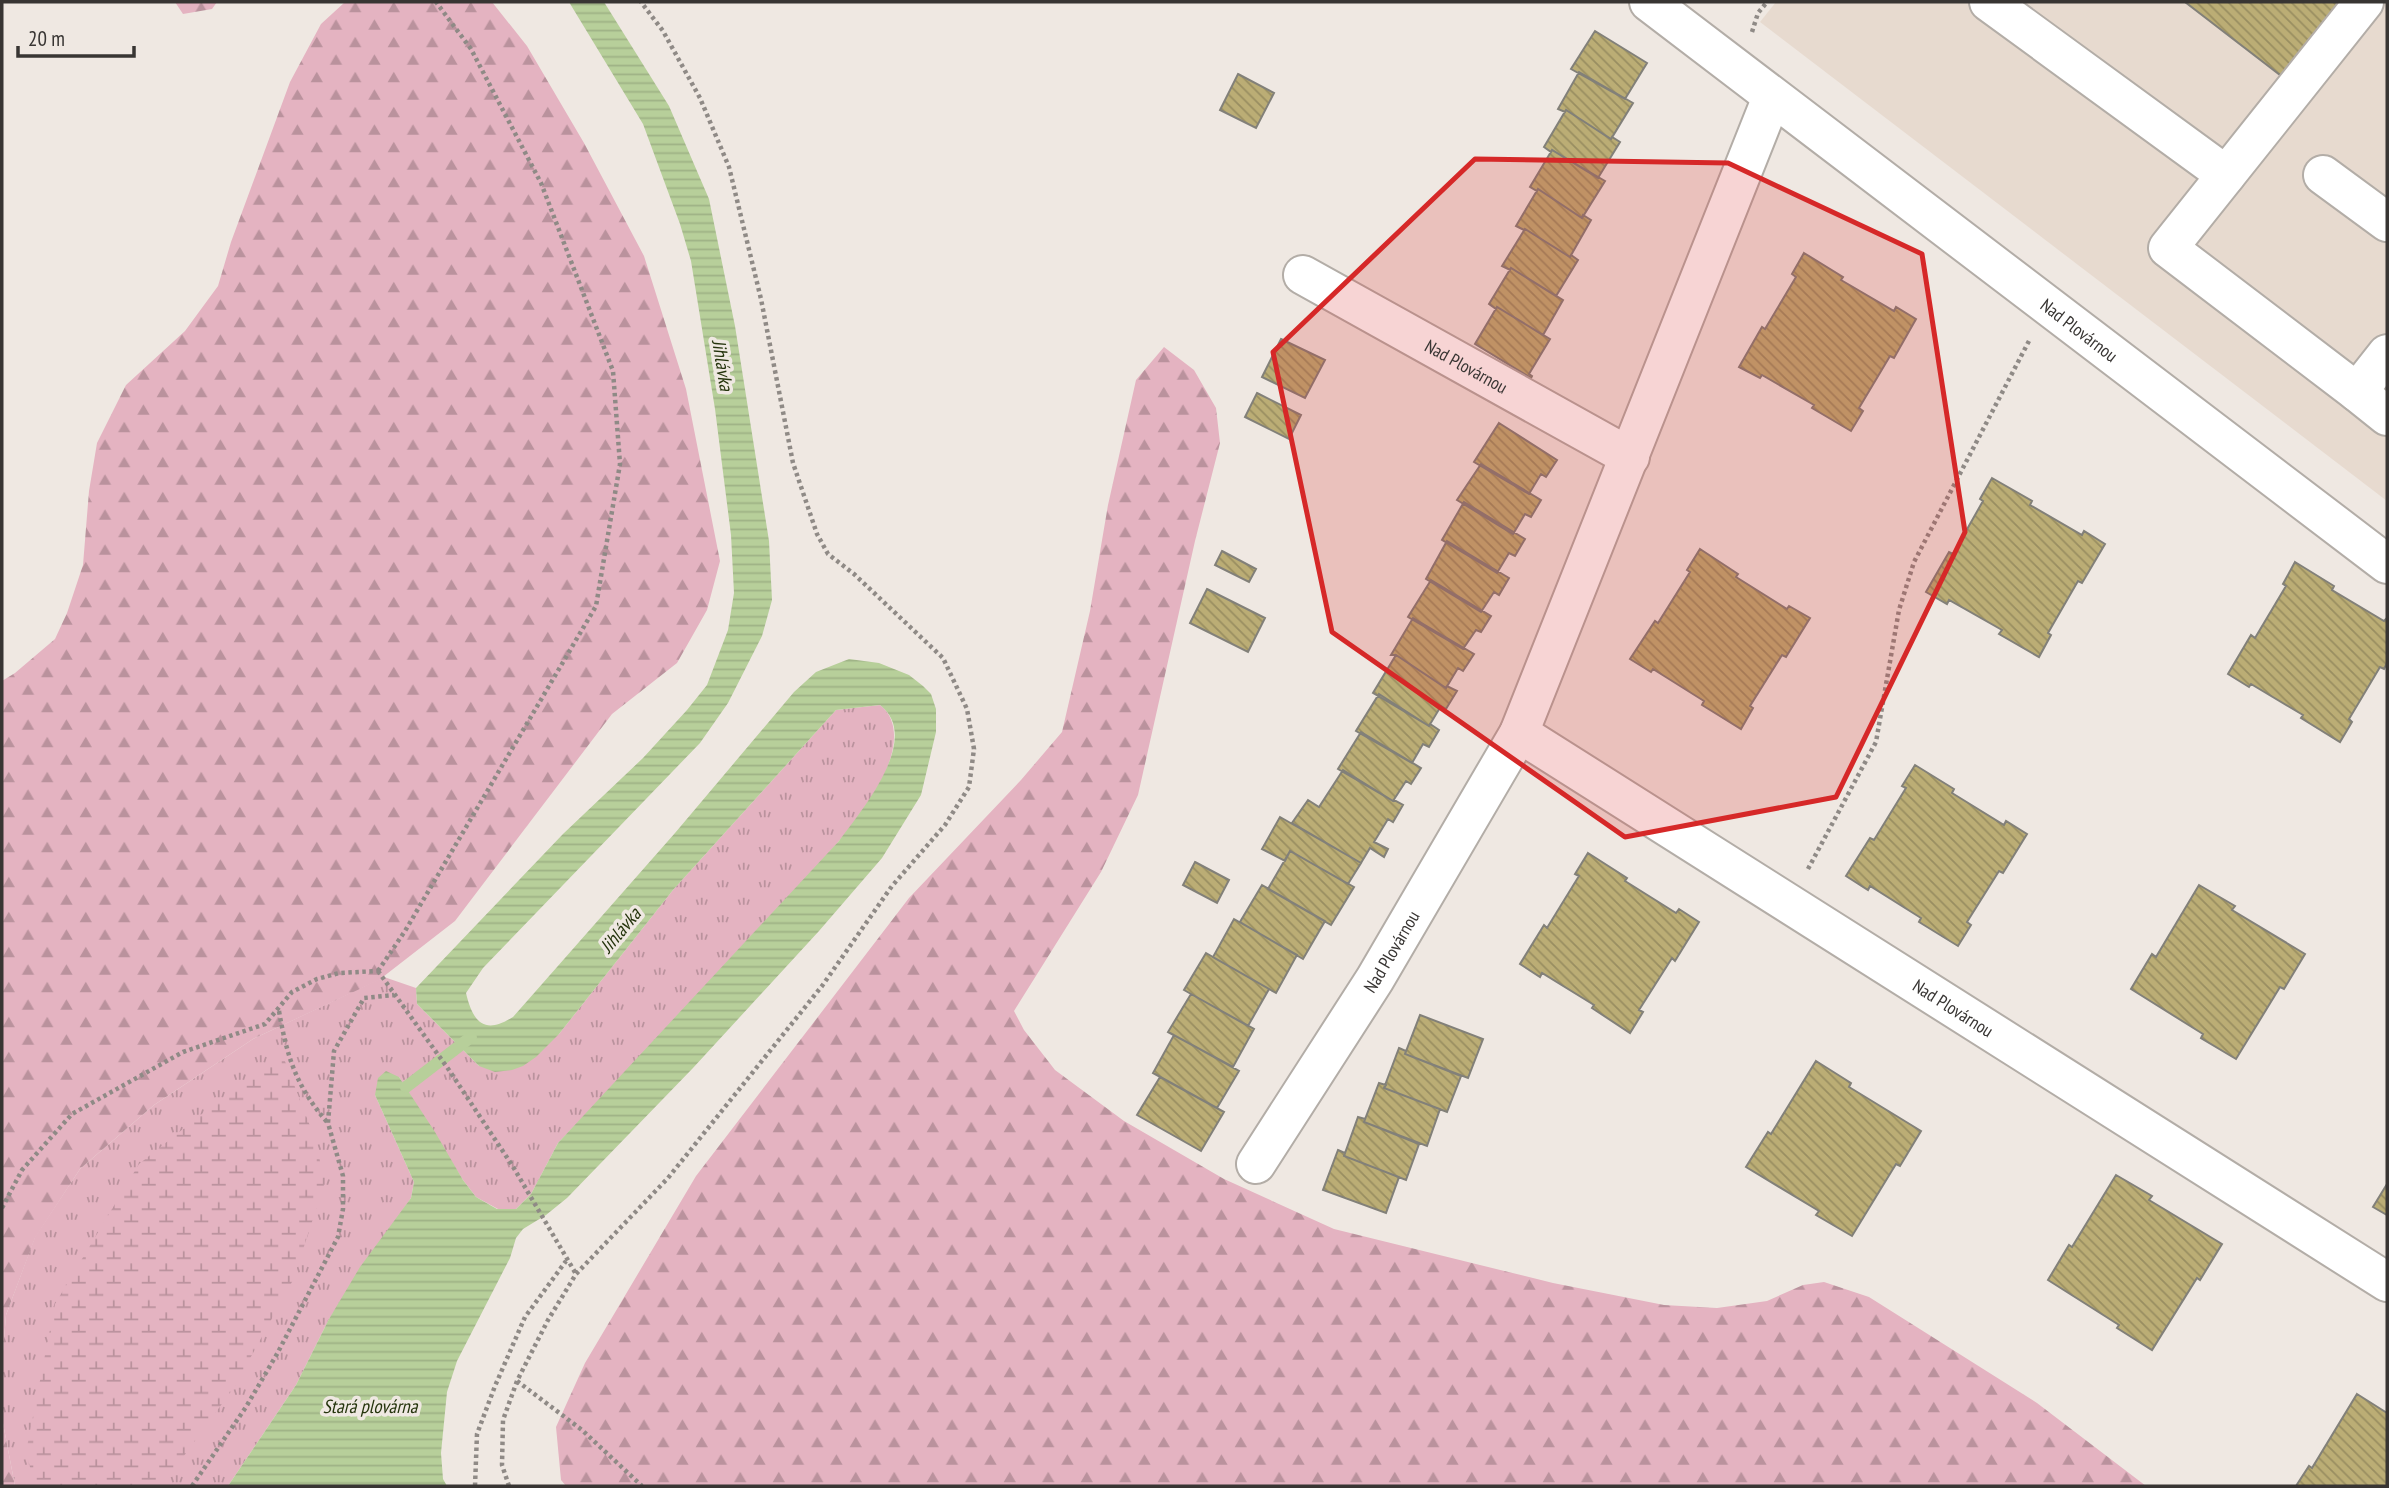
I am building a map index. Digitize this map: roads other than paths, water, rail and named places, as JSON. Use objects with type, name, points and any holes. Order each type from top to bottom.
[{"type":"street","name":"Nad Plovárnou","points":[[1649,2],[2387,564]]},
{"type":"street","points":[[1989,2],[2226,175]]},
{"type":"street","points":[[2364,2],[2168,248],[2387,416]]},
{"type":"street","name":"Nad Plovárnou","points":[[1256,1164],[1375,979],[1519,733],[1772,97]]},
{"type":"street","points":[[2323,175],[2387,222]]},
{"type":"street","name":"Nad Plovárnou","points":[[1303,275],[1630,457]]},
{"type":"street","points":[[2357,393],[2387,354]]},
{"type":"street","name":"Nad Plovárnou","points":[[1519,733],[2387,1282]]},
{"type":"water","points":[[569,2],[604,2],[669,106],[709,199],[735,326],[769,541],[772,600],[762,636],[728,703],[700,743],[483,968],[466,993],[472,1012],[477,1019],[488,1025],[495,1025],[513,1017],[675,833],[794,692],[816,672],[849,659],[879,663],[909,675],[931,694],[936,709],[936,732],[921,795],[882,858],[693,1068],[567,1198],[523,1229],[516,1238],[510,1258],[457,1361],[447,1392],[441,1453],[443,1479],[447,1486],[228,1486],[296,1385],[329,1319],[360,1267],[411,1198],[414,1182],[375,1095],[378,1078],[386,1071],[399,1077],[476,1197],[497,1209],[516,1209],[531,1194],[558,1143],[839,841],[873,793],[892,755],[895,736],[891,719],[880,705],[836,710],[673,890],[559,1034],[523,1066],[495,1072],[479,1066],[417,1004],[416,988],[563,834],[643,758],[707,685],[728,630],[734,593],[731,535],[715,409],[691,261],[643,124]]},
{"type":"waterway","points":[[406,1087],[471,1037]]},
{"type":"water label","name":"Jihlávka","points":[[723,365]]},
{"type":"water label","name":"Jihlávka","points":[[620,930]]},
{"type":"water label","name":"Stará plovárna","points":[[370,1406]]}]
